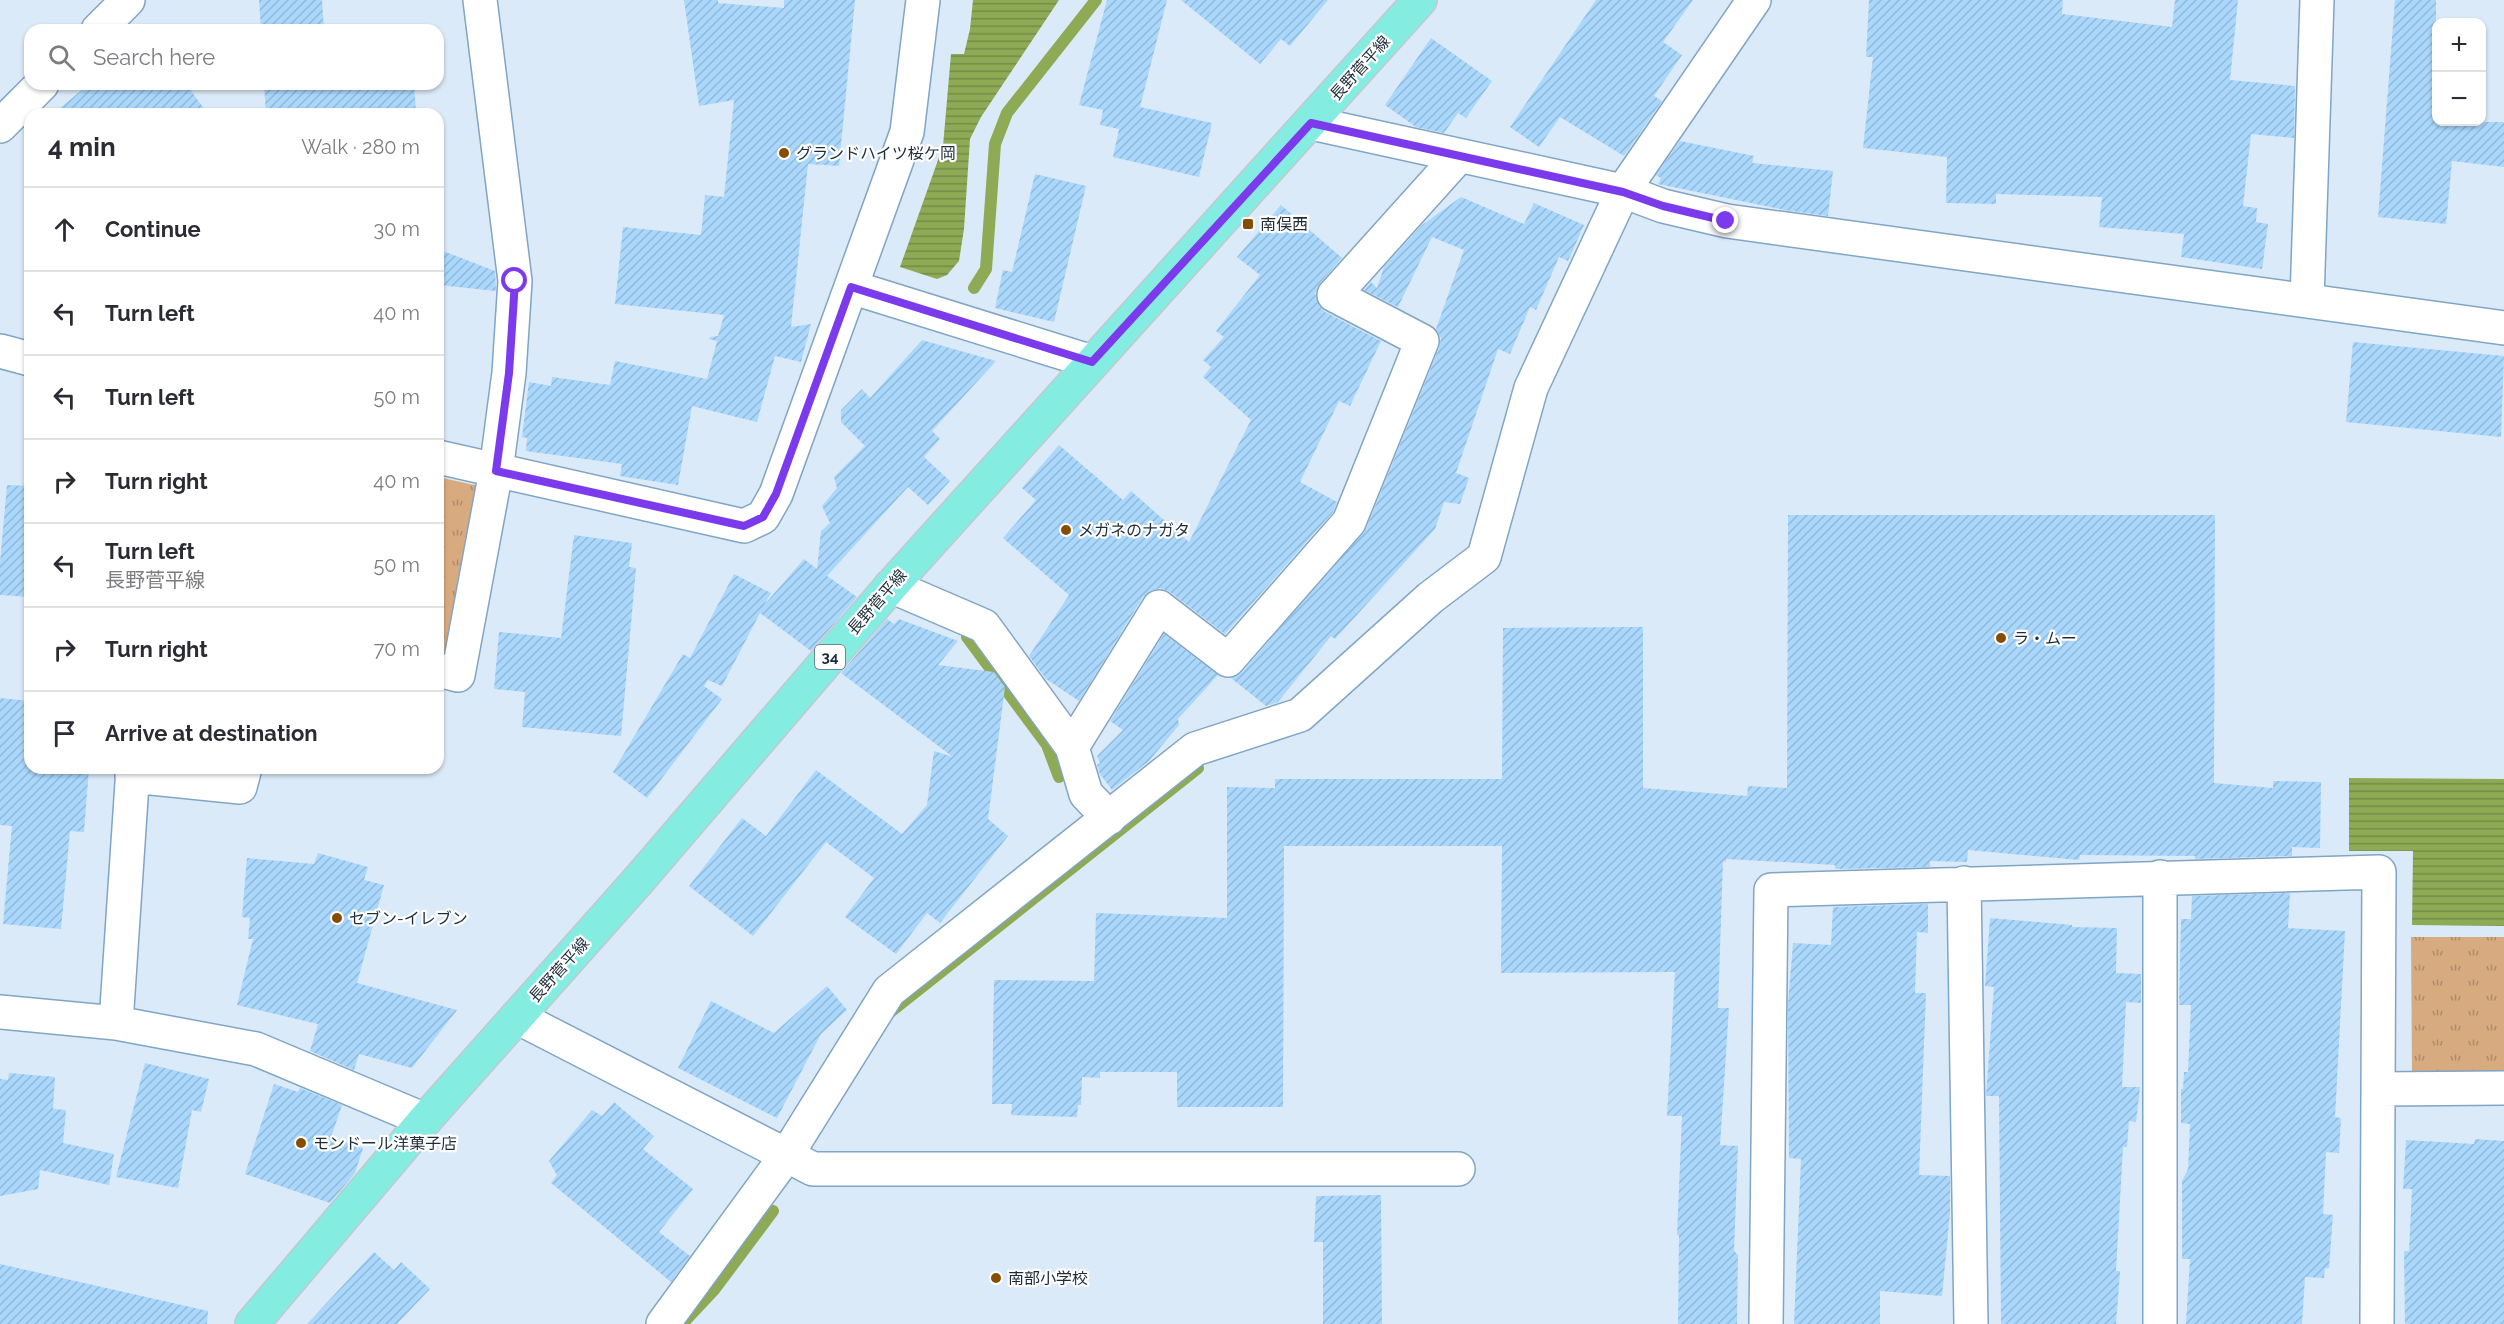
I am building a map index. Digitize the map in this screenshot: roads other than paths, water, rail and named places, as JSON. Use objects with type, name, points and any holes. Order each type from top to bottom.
[{"type":"main road","name":"長野菅平線","points":[[252,1324],[425,1120],[637,882],[891,586],[1420,0]]},
{"type":"street","points":[[104,24],[128,0]]},
{"type":"street","points":[[444,672],[458,675],[496,471],[509,373],[515,281],[480,0]]},
{"type":"street","points":[[444,458],[744,526],[763,517],[776,494],[907,132],[923,0]]},
{"type":"street","points":[[663,1324],[786,1156],[889,991],[1195,749],[1300,715],[1430,598],[1484,557],[1531,388],[1623,192],[1754,0]]},
{"type":"street","points":[[2307,300],[2317,0]]},
{"type":"street","points":[[0,126],[36,90]]},
{"type":"street","points":[[1311,123],[1623,192],[1663,206],[1726,221],[2504,328]]},
{"type":"street","points":[[1072,747],[1159,607],[1228,660],[1349,522],[1422,341],[1334,295],[1459,156]]},
{"type":"street","points":[[851,287],[1092,362]]},
{"type":"street","points":[[0,351],[24,357]]},
{"type":"street","points":[[891,586],[984,626],[1072,747],[1086,794],[1109,818]]},
{"type":"street","points":[[116,1023],[132,774]]},
{"type":"street","points":[[146,774],[240,787],[243,774]]},
{"type":"street","points":[[1766,1324],[1771,890],[2379,872],[2377,1324]]},
{"type":"street","points":[[2160,877],[2160,1324]]},
{"type":"street","points":[[1964,884],[1971,1324]]},
{"type":"street","points":[[0,1012],[116,1023],[256,1049],[425,1120]]},
{"type":"street","points":[[517,1017],[813,1168],[1458,1169]]},
{"type":"street","points":[[2378,1089],[2504,1088]]},
{"type":"waterway","points":[[974,288],[986,269],[995,144],[1007,113],[1096,0]]},
{"type":"waterway","points":[[967,637],[1047,745],[1059,777]]},
{"type":"waterway","points":[[889,1013],[1198,768]]},
{"type":"waterway","points":[[682,1324],[714,1290],[773,1211]]},
{"type":"place","name":"グランドハイツ桜ケ岡","points":[[784,153]]},
{"type":"place","name":"南俣西","points":[[1248,224]]},
{"type":"place","name":"メガネのナガタ","points":[[1066,530]]},
{"type":"place","name":"ラ・ムー","points":[[2001,638]]},
{"type":"place","name":"セブン-イレブン","points":[[337,918]]},
{"type":"place","name":"モンドール洋菓子店","points":[[301,1143]]},
{"type":"place","name":"南部小学校","points":[[996,1278]]}]
